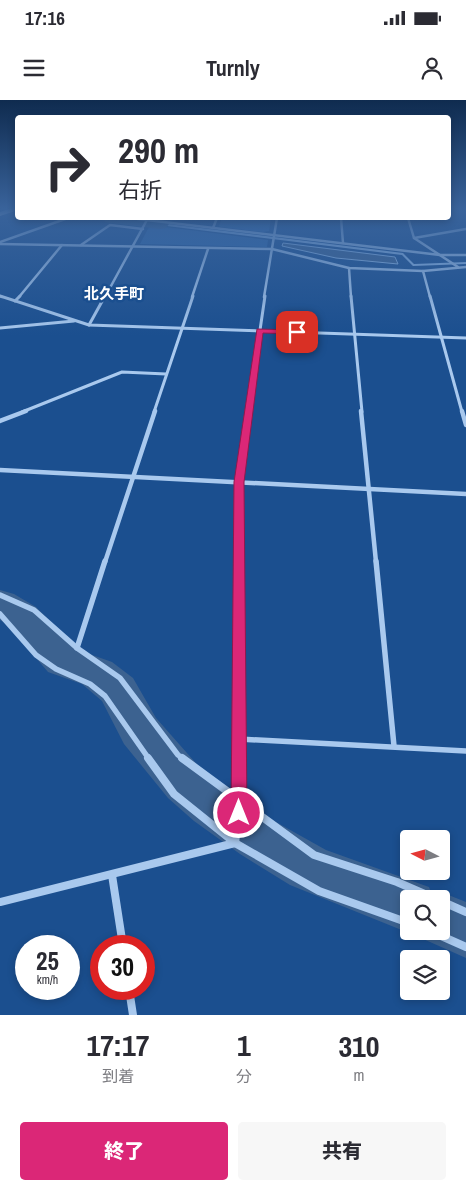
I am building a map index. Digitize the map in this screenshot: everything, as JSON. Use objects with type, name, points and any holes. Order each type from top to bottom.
[{"type":"street","points":[[15,301],[58,251]]},
{"type":"street","points":[[89,325],[130,251]]},
{"type":"street","points":[[77,648],[207,251]]},
{"type":"street","points":[[235,843],[239,813],[239,482],[272,251]]},
{"type":"street","points":[[279,251],[349,268],[423,270],[466,267]]},
{"type":"street","points":[[405,251],[440,255],[466,255]]},
{"type":"street","points":[[433,251],[457,267]]},
{"type":"street","points":[[349,268],[394,746]]},
{"type":"street","points":[[423,270],[466,425]]},
{"type":"street","points":[[0,296],[89,325],[466,338]]},
{"type":"street","points":[[0,328],[78,320]]},
{"type":"street","points":[[0,420],[122,372],[166,374]]},
{"type":"street","points":[[0,470],[466,494]]},
{"type":"street","points":[[0,595],[34,610],[77,648],[120,678],[178,755],[314,855],[397,882],[415,890]]},
{"type":"street","points":[[0,614],[36,655],[56,669],[90,684],[105,696],[174,794],[235,843],[319,891],[400,920]]},
{"type":"street","points":[[239,739],[466,751]]},
{"type":"street","points":[[0,902],[235,843]]},
{"type":"street","points":[[112,875],[121,935]]},
{"type":"street","points":[[450,905],[466,912]]},
{"type":"street","points":[[450,940],[466,947]]},
{"type":"street","points":[[131,1000],[133,1015]]},
{"type":"shaded area","points":[[303,251],[345,251],[395,257],[398,264],[336,258]]},
{"type":"waterway","points":[[376,251],[403,254],[413,265],[466,263]]},
{"type":"waterway","points":[[0,603],[22,616],[63,661],[97,673],[118,690],[140,731],[185,784],[212,806],[258,838],[309,868],[400,903]]},
{"type":"waterway","points":[[450,923],[466,930]]},
{"type":"district","name":"北久手町","points":[[114,293]]},
{"type":"route","points":[[239,813],[239,482],[259,331],[297,332]]}]
